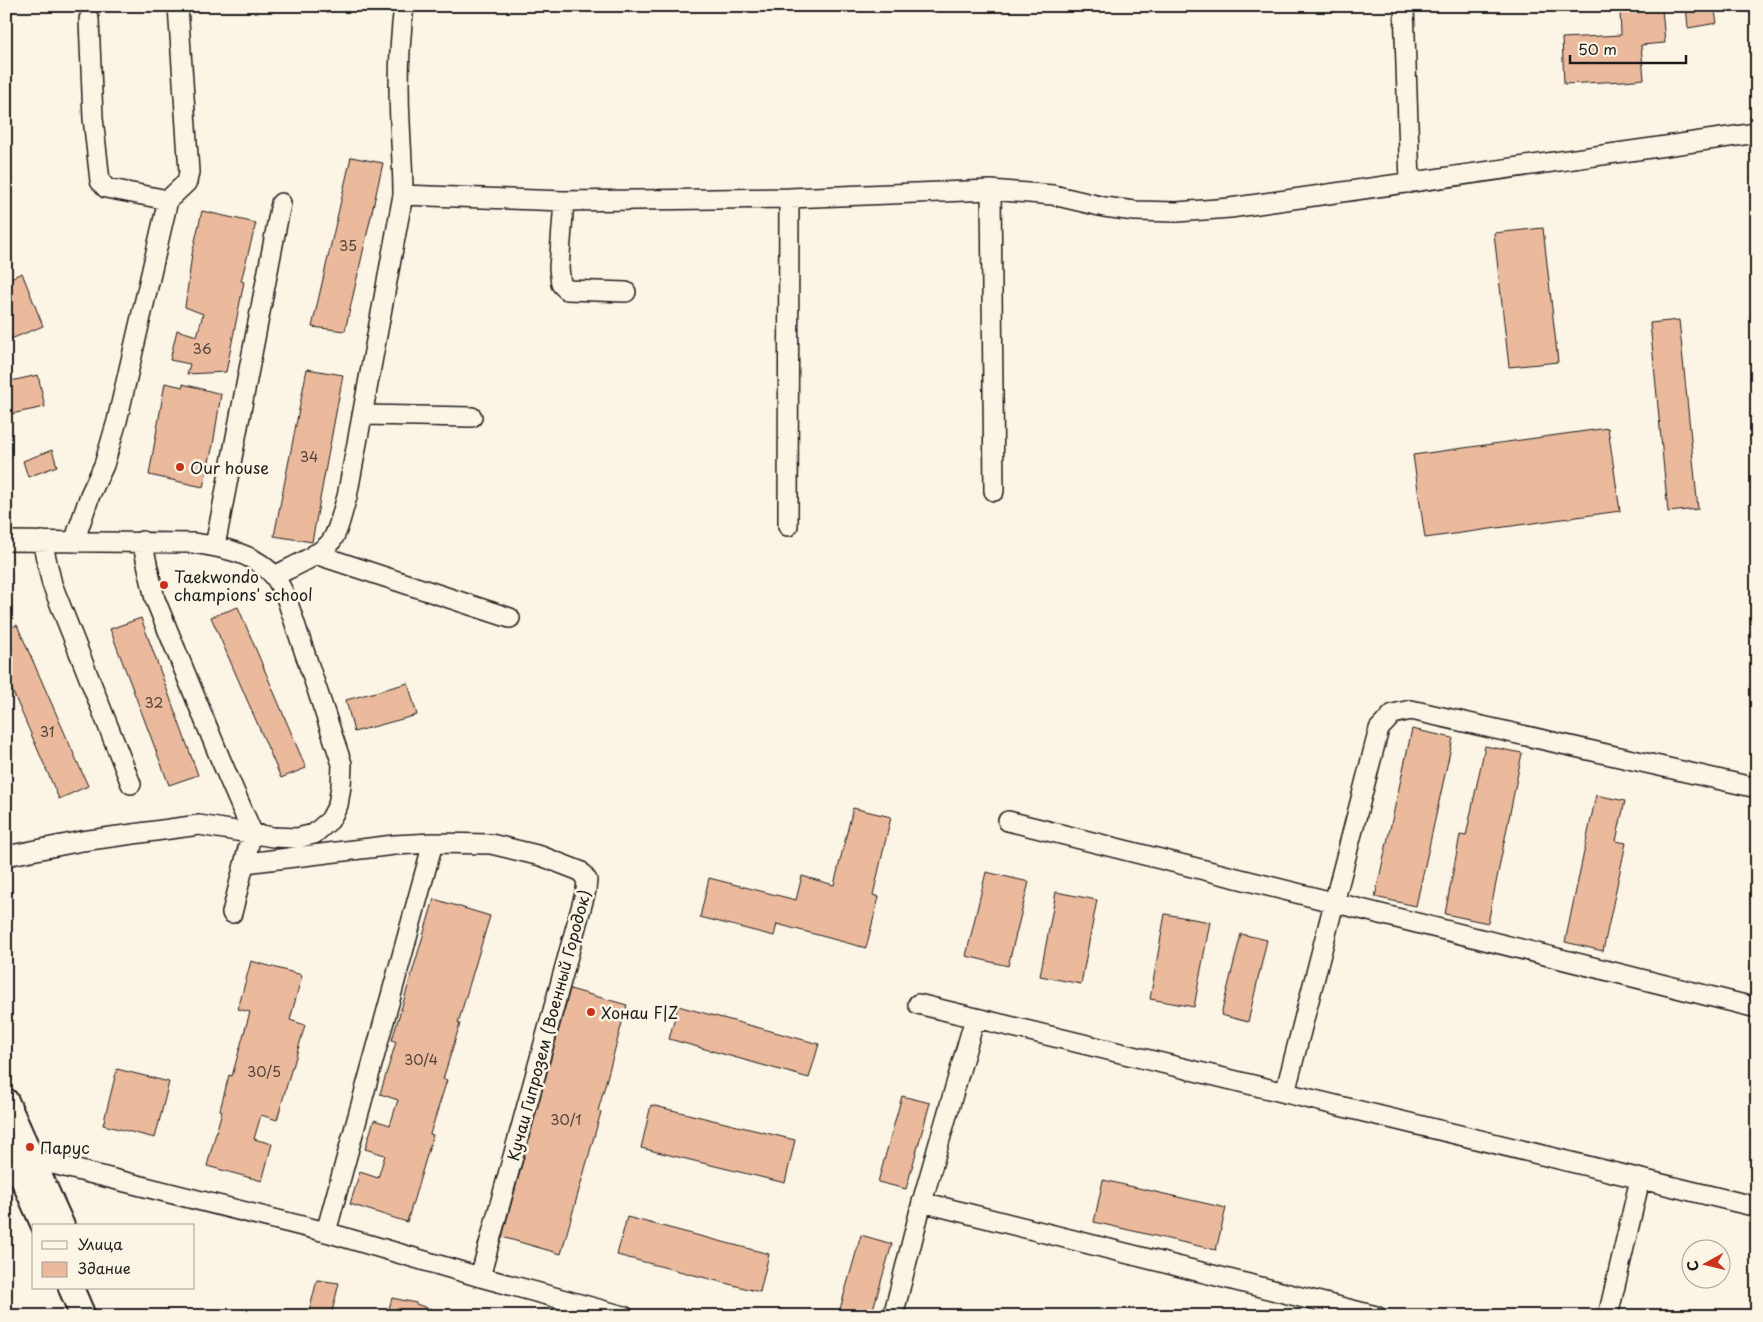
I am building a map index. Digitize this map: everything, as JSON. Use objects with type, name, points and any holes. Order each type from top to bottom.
[{"type":"main road","points":[[6,1101],[18,1154],[43,1224]]},
{"type":"main road","points":[[18,1154],[61,1224]]},
{"type":"main road","points":[[72,1290],[83,1316]]},
{"type":"main road","points":[[89,1290],[100,1316]]},
{"type":"street","points":[[74,542],[90,496],[104,466],[109,448],[168,200],[187,182],[189,172],[178,6]]},
{"type":"street","points":[[274,576],[315,554],[329,544],[338,526],[347,497],[403,195],[399,85],[400,40],[404,6]]},
{"type":"street","points":[[1404,6],[1410,183]]},
{"type":"street","points":[[89,18],[94,126],[100,181],[106,188],[168,200]]},
{"type":"street","points":[[403,195],[564,201],[789,198],[992,190],[1054,195],[1104,207],[1135,211],[1176,212],[1230,208],[1757,133]]},
{"type":"street","points":[[992,190],[994,491]]},
{"type":"street","points":[[788,526],[789,198]]},
{"type":"street","points":[[564,201],[559,268],[561,284],[567,290],[626,292]]},
{"type":"street","points":[[215,546],[281,203]]},
{"type":"street","points":[[362,414],[472,417]]},
{"type":"street","points":[[6,541],[193,543],[215,546],[257,560],[274,576],[287,600],[342,764],[342,786],[338,805],[330,820],[314,834],[297,838],[273,837],[199,824],[82,841],[6,856]]},
{"type":"street","points":[[42,541],[52,584],[131,784]]},
{"type":"street","points":[[142,541],[155,599],[252,832],[246,863],[232,913]]},
{"type":"street","points":[[315,554],[510,618]]},
{"type":"street","points":[[1285,1093],[1379,728],[1393,714],[1412,710],[1757,788]]},
{"type":"street","points":[[1008,821],[1757,1008]]},
{"type":"street","points":[[326,1232],[433,843]]},
{"type":"street","name":"Кучаи Гипрозем (Военный Городок)","points":[[246,863],[353,849],[433,843],[491,844],[541,856],[580,871],[587,880],[584,900],[480,1277]]},
{"type":"street","points":[[918,1004],[1757,1207]]},
{"type":"street","points":[[893,1316],[922,1202],[975,1018]]},
{"type":"street","points":[[18,1154],[326,1232],[480,1277],[624,1316]]},
{"type":"street","points":[[1608,1316],[1640,1179]]},
{"type":"street","points":[[922,1202],[1376,1316]]},
{"type":"building","points":[[1686,6],[1714,6],[1717,23],[1688,28]]},
{"type":"building","points":[[1662,8],[1665,43],[1641,45],[1644,79],[1564,84],[1562,38],[1621,35],[1620,9]]},
{"type":"building","points":[[351,157],[383,163],[345,331],[312,327]]},
{"type":"building","points":[[202,211],[256,223],[241,281],[244,282],[226,372],[187,374],[190,364],[170,360],[177,330],[197,336],[203,314],[185,307],[192,254]]},
{"type":"building","points":[[1543,228],[1558,362],[1509,367],[1494,233]]},
{"type":"building","points":[[22,273],[43,326],[6,341],[6,280]]},
{"type":"building","points":[[1679,320],[1698,509],[1668,512],[1650,323]]},
{"type":"building","points":[[307,369],[343,375],[312,542],[274,536]]},
{"type":"building","points":[[38,375],[45,407],[11,414],[6,382]]},
{"type":"building","points":[[165,383],[183,387],[183,384],[221,394],[213,445],[203,487],[149,475]]},
{"type":"building","points":[[1608,428],[1620,511],[1425,538],[1413,455]]},
{"type":"building","points":[[52,450],[57,466],[28,477],[23,461]]},
{"type":"building","points":[[238,607],[306,768],[281,778],[211,617]]},
{"type":"building","points":[[141,618],[198,775],[169,785],[110,629]]},
{"type":"building","points":[[17,625],[88,786],[59,799],[6,676],[6,629]]},
{"type":"building","points":[[408,683],[417,715],[354,732],[346,700]]},
{"type":"building","points":[[1412,729],[1453,738],[1416,906],[1375,897]]},
{"type":"building","points":[[1485,746],[1522,753],[1488,923],[1445,914],[1460,835],[1466,836]]},
{"type":"building","points":[[1596,795],[1625,801],[1616,841],[1626,843],[1603,951],[1565,942]]},
{"type":"building","points":[[853,808],[891,817],[873,895],[879,897],[866,948],[777,924],[774,936],[700,917],[709,878],[796,900],[802,876],[834,885]]},
{"type":"building","points":[[986,872],[1029,882],[1008,966],[966,956]]},
{"type":"building","points":[[1056,892],[1097,900],[1081,984],[1040,976]]},
{"type":"building","points":[[434,899],[490,916],[458,1023],[460,1024],[443,1079],[447,1080],[430,1134],[433,1135],[407,1222],[350,1204],[360,1172],[378,1178],[385,1155],[365,1149],[374,1120],[390,1125],[398,1100],[380,1094],[396,1042],[392,1040]]},
{"type":"building","points":[[1165,914],[1210,922],[1194,1007],[1150,999]]},
{"type":"building","points":[[1241,934],[1267,940],[1248,1022],[1221,1015]]},
{"type":"building","points":[[251,961],[302,975],[290,1020],[305,1025],[277,1120],[261,1115],[254,1139],[272,1144],[262,1181],[207,1166],[222,1111],[220,1110],[229,1075],[232,1076],[250,1012],[238,1009]]},
{"type":"building","points":[[570,989],[627,1005],[598,1111],[601,1112],[561,1254],[502,1237]]},
{"type":"building","points":[[678,1006],[819,1044],[809,1078],[669,1039]]},
{"type":"building","points":[[117,1069],[169,1082],[155,1138],[103,1125]]},
{"type":"building","points":[[902,1096],[930,1103],[906,1189],[878,1182]]},
{"type":"building","points":[[651,1105],[795,1140],[785,1183],[641,1148]]},
{"type":"building","points":[[1103,1180],[1226,1208],[1216,1250],[1094,1222]]},
{"type":"building","points":[[627,1217],[769,1254],[760,1292],[617,1255]]},
{"type":"building","points":[[861,1235],[892,1244],[871,1316],[838,1316]]},
{"type":"building","points":[[317,1280],[339,1283],[331,1316],[308,1316]]},
{"type":"building","points":[[392,1298],[416,1303],[443,1313],[442,1316],[387,1316]]},
{"type":"place","name":"Our house","points":[[180,467]]},
{"type":"place","name":"Taekwondo champions' school","points":[[164,585]]},
{"type":"place","name":"Хонаи F|Z","points":[[591,1012]]},
{"type":"place","name":"Парус","points":[[30,1147]]}]
